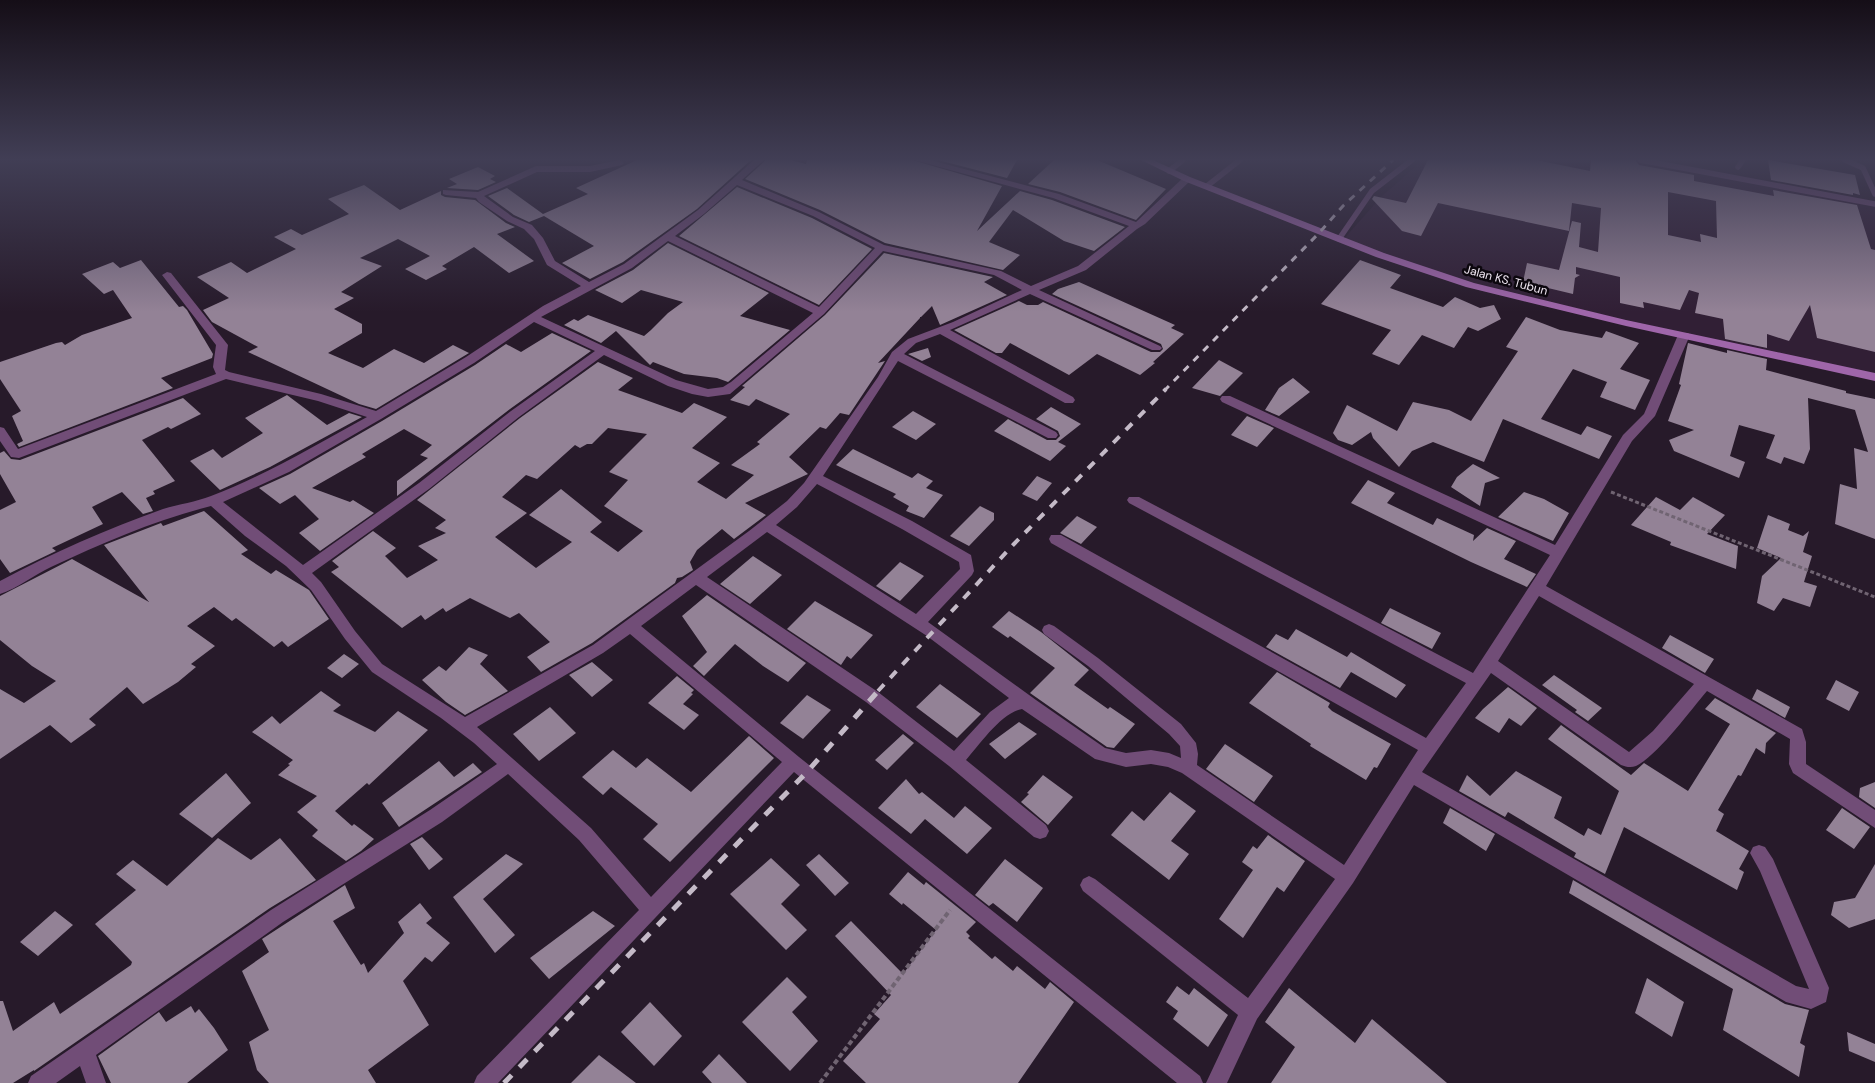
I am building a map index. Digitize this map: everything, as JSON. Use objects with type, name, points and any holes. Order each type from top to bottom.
[{"type":"main road","name":"Jalan KS. Tubun","points":[[1268,211],[1380,256],[1470,285],[1875,377]]},
{"type":"street","points":[[498,211],[510,219],[528,227],[538,238],[550,263],[588,286]]},
{"type":"street","points":[[0,588],[38,567],[104,537],[169,512],[213,501],[284,469],[470,360],[533,317],[628,266],[702,211]]},
{"type":"street","points":[[808,211],[881,247],[997,273],[1156,348]]},
{"type":"street","points":[[1096,211],[1136,225]]},
{"type":"street","points":[[464,726],[598,649],[792,504],[814,477],[883,378],[896,355],[912,341],[1082,268],[1154,211]]},
{"type":"street","points":[[668,237],[820,312]]},
{"type":"street","points":[[533,317],[672,383],[696,391],[718,393],[726,391],[735,385],[820,312],[881,247]]},
{"type":"street","points":[[167,275],[222,345],[223,355],[218,364],[219,370],[225,375],[320,396],[377,416]]},
{"type":"street","points":[[941,330],[1069,400]]},
{"type":"street","points":[[1216,1083],[1250,1012],[1347,877],[1428,748],[1490,663],[1627,438],[1648,416],[1684,335]]},
{"type":"street","points":[[302,573],[424,486],[515,414],[603,351]]},
{"type":"street","points":[[896,355],[1052,435]]},
{"type":"street","points":[[0,431],[15,454],[22,454],[225,375]]},
{"type":"street","points":[[1226,399],[1557,552]]},
{"type":"street","points":[[814,477],[907,525],[966,559],[968,571],[917,622]]},
{"type":"street","points":[[1134,500],[1477,682]]},
{"type":"street","points":[[213,501],[316,586],[350,635],[378,668],[464,726],[509,764],[585,834],[650,909]]},
{"type":"street","points":[[766,525],[917,622],[1101,754],[1126,760],[1151,757],[1169,760],[1188,768],[1347,877]]},
{"type":"street","points":[[1056,539],[1428,748]]},
{"type":"street","points":[[696,577],[872,697],[955,761],[1040,831]]},
{"type":"street","points":[[1537,588],[1796,734],[1798,738],[1797,763],[1799,768],[1875,820]]},
{"type":"street","points":[[631,626],[793,762],[1193,1083]]},
{"type":"street","points":[[1049,630],[1093,662],[1175,729],[1188,743],[1190,754],[1188,768]]},
{"type":"street","points":[[1490,663],[1627,760],[1632,760],[1659,736],[1705,682]]},
{"type":"street","points":[[955,761],[1001,711],[1013,703],[1022,702],[1033,707]]},
{"type":"street","points":[[484,1083],[793,762]]},
{"type":"street","points":[[38,1083],[178,988],[276,916],[436,816],[509,764]]},
{"type":"street","points":[[1411,774],[1793,995],[1811,999],[1818,995],[1819,988],[1767,865],[1759,853]]},
{"type":"street","points":[[1089,885],[1250,1012]]},
{"type":"street","points":[[85,1051],[96,1083]]},
{"type":"lane","points":[[1339,239],[1359,211]]},
{"type":"path","points":[[1597,487],[1875,597]]},
{"type":"path","points":[[820,1083],[960,896]]},
{"type":"shaded area","points":[[1369,211],[1875,211],[1875,377],[1483,287],[1342,241]]},
{"type":"building","points":[[344,211],[489,211],[515,227],[497,234],[534,261],[509,273],[474,247],[442,266],[447,269],[426,280],[405,269],[430,256],[398,239],[360,258],[382,266],[341,292],[354,298],[334,309],[362,324],[362,333],[328,353],[363,368],[394,349],[424,363],[453,345],[469,353],[376,409],[359,404],[248,352],[258,347],[212,322],[203,310],[229,298],[197,277],[231,262],[247,273],[296,249],[274,237],[291,229],[302,235],[349,214]]},
{"type":"building","points":[[508,211],[538,211],[543,214],[551,211],[695,211],[623,262],[590,279],[562,263],[594,246],[544,216],[529,222]]},
{"type":"building","points":[[709,211],[794,211],[872,249],[819,305],[679,236]]},
{"type":"building","points":[[821,211],[988,211],[977,231],[999,211],[1013,211],[989,242],[1020,255],[1003,270],[885,243]]},
{"type":"building","points":[[1014,211],[1080,211],[1125,227],[1094,251],[1064,241]]},
{"type":"building","points":[[1110,211],[1145,211],[1136,220]]},
{"type":"building","points":[[1383,211],[1434,211],[1421,236],[1402,231]]},
{"type":"building","points":[[1473,211],[1571,211],[1569,231]]},
{"type":"building","points":[[1601,211],[1668,211],[1668,235],[1701,242],[1700,234],[1717,238],[1716,211],[1859,211],[1871,249],[1875,250],[1875,352],[1817,338],[1810,305],[1789,341],[1767,334],[1767,348],[1725,339],[1723,319],[1695,313],[1699,293],[1689,290],[1680,310],[1643,302],[1644,308],[1620,303],[1620,277],[1576,267],[1576,274],[1580,275],[1575,278],[1573,294],[1523,282],[1527,263],[1559,270],[1572,221],[1581,223],[1579,247],[1598,252]]},
{"type":"building","points":[[668,243],[769,293],[740,316],[790,330],[728,382],[717,378],[684,374],[653,362],[650,365],[616,331],[601,343],[564,325],[574,319],[578,321],[588,315],[644,336],[668,313],[683,302],[641,290],[622,303],[595,290],[633,270]]},
{"type":"building","points":[[884,253],[993,277],[984,282],[1007,295],[940,325],[932,306],[878,363],[885,361],[849,415],[840,413],[826,429],[820,427],[789,457],[808,474],[745,503],[766,515],[734,539],[722,529],[697,550],[690,562],[693,570],[677,578],[675,583],[592,643],[541,672],[527,657],[550,642],[519,613],[510,618],[470,598],[446,612],[443,608],[425,620],[421,615],[402,628],[331,572],[339,567],[332,561],[373,531],[396,548],[385,556],[407,578],[438,560],[418,546],[446,533],[435,528],[446,520],[417,500],[520,418],[598,362],[633,378],[618,390],[682,413],[694,403],[727,417],[692,448],[720,463],[697,482],[726,499],[754,475],[731,465],[760,444],[757,442],[790,414],[756,399],[749,406],[730,400],[745,387],[742,386],[825,315]],"holes":[[[608,428],[647,434],[609,472],[628,480],[604,506],[643,531],[618,552],[590,532],[602,522],[561,489],[529,515],[572,542],[536,568],[495,537],[527,513],[502,497],[526,475],[537,479],[575,445],[580,448],[587,444],[592,444]]]},
{"type":"building","points":[[141,260],[179,307],[183,306],[187,310],[213,354],[212,358],[161,378],[173,388],[19,447],[17,444],[23,441],[12,416],[21,411],[0,379],[0,362],[56,343],[62,342],[65,345],[82,335],[132,318],[113,290],[104,294],[82,274],[113,262],[120,268]]},
{"type":"building","points":[[1360,260],[1401,275],[1390,288],[1443,307],[1455,297],[1480,308],[1494,305],[1501,319],[1478,331],[1468,327],[1454,348],[1422,335],[1399,365],[1372,354],[1391,330],[1321,304]]},
{"type":"building","points":[[1079,282],[1175,325],[1171,328],[1184,334],[1140,375],[1097,354],[1069,375],[1010,343],[1002,353],[996,353],[954,330],[1019,301],[1027,305],[1038,305],[1043,302],[1151,352],[1160,352],[1163,349],[1161,344],[1052,294],[1058,289]]},
{"type":"building","points":[[1526,317],[1560,330],[1602,338],[1606,331],[1639,343],[1620,369],[1650,380],[1635,410],[1600,397],[1607,382],[1573,369],[1541,419],[1581,435],[1587,426],[1612,436],[1599,459],[1503,419],[1484,462],[1433,442],[1412,451],[1399,467],[1373,438],[1371,432],[1352,445],[1338,440],[1333,433],[1347,405],[1397,431],[1413,402],[1449,410],[1471,421],[1518,351],[1506,347]]},
{"type":"building","points":[[552,333],[591,351],[510,409],[397,496],[397,481],[428,458],[420,455],[432,445],[404,429],[362,454],[366,457],[312,488],[350,502],[353,500],[374,513],[320,551],[299,533],[319,519],[295,495],[280,504],[259,488],[290,474],[382,421],[506,344],[521,352]]},
{"type":"building","points":[[1688,343],[1727,353],[1727,350],[1767,359],[1766,370],[1846,391],[1846,393],[1875,399],[1875,539],[1835,524],[1840,484],[1857,489],[1854,448],[1868,452],[1855,410],[1808,398],[1810,449],[1804,464],[1784,457],[1781,464],[1766,458],[1775,435],[1739,425],[1730,456],[1745,462],[1739,478],[1674,451],[1669,440],[1694,430],[1668,421],[1681,385],[1679,384]]},
{"type":"building","points":[[928,348],[931,357],[922,361],[908,354]]},
{"type":"building","points":[[1219,360],[1243,373],[1220,396],[1192,388]]},
{"type":"building","points":[[1293,378],[1310,392],[1279,416],[1265,410],[1279,388]]},
{"type":"building","points":[[287,395],[327,425],[349,413],[362,417],[270,467],[220,490],[190,461],[213,449],[222,458],[263,433],[245,418]]},
{"type":"building","points":[[183,398],[201,414],[171,429],[168,427],[142,440],[175,481],[153,491],[155,494],[146,498],[153,511],[143,514],[122,492],[92,507],[103,524],[52,548],[56,551],[10,573],[0,559],[0,510],[16,502],[0,474],[0,453],[4,451],[11,459],[20,460]]},
{"type":"building","points":[[1051,407],[1081,424],[1058,442],[1066,446],[1050,461],[994,431],[1008,419],[1047,440],[1056,440],[1060,436],[1058,431],[1036,419]]},
{"type":"building","points":[[913,411],[936,424],[916,440],[892,427]]},
{"type":"building","points":[[1247,416],[1274,428],[1257,447],[1231,435]]},
{"type":"building","points":[[853,449],[912,478],[918,473],[933,481],[926,488],[943,495],[924,518],[906,511],[909,506],[893,497],[896,494],[836,465]]},
{"type":"building","points":[[1473,464],[1500,478],[1485,483],[1480,506],[1451,487],[1457,477]]},
{"type":"building","points":[[1037,476],[1052,483],[1037,501],[1022,494]]},
{"type":"building","points":[[1368,480],[1395,493],[1387,503],[1433,525],[1437,518],[1474,535],[1473,541],[1487,528],[1516,541],[1504,559],[1536,574],[1527,587],[1471,562],[1351,503]]},
{"type":"building","points":[[1524,492],[1544,499],[1569,513],[1553,541],[1498,517]]},
{"type":"building","points":[[1656,497],[1680,510],[1693,497],[1725,515],[1707,534],[1738,546],[1736,569],[1670,545],[1671,542],[1631,525]]},
{"type":"building","points":[[980,506],[994,513],[994,520],[969,546],[950,536]]},
{"type":"building","points":[[204,511],[248,550],[241,554],[271,574],[276,570],[309,590],[329,619],[288,647],[282,641],[274,647],[236,618],[232,621],[214,607],[187,626],[215,646],[191,664],[196,667],[178,682],[143,704],[127,687],[89,719],[96,725],[71,743],[50,725],[0,759],[0,689],[24,703],[56,681],[32,666],[0,640],[0,596],[72,559],[149,602],[104,545],[161,523],[163,526]]},
{"type":"building","points":[[1768,515],[1790,524],[1788,530],[1803,536],[1809,531],[1803,552],[1812,556],[1804,582],[1817,586],[1810,607],[1783,598],[1774,611],[1757,603],[1762,576],[1781,558],[1757,548]]},
{"type":"building","points":[[1077,516],[1097,527],[1081,544],[1060,533]]},
{"type":"building","points":[[753,556],[782,575],[750,604],[720,584]]},
{"type":"building","points":[[900,562],[924,576],[900,601],[876,586]]},
{"type":"building","points":[[707,595],[806,663],[788,682],[763,666],[735,644],[704,676],[693,666],[707,652],[682,616]]},
{"type":"building","points":[[815,601],[873,635],[851,659],[847,656],[841,665],[787,629]]},
{"type":"building","points":[[1390,608],[1441,633],[1432,649],[1381,623]]},
{"type":"building","points":[[1009,611],[1041,632],[1089,670],[1074,685],[1108,709],[1110,707],[1135,724],[1114,748],[1107,747],[1030,693],[1055,668],[1010,636],[1008,638],[992,627]]},
{"type":"building","points":[[1296,629],[1347,657],[1351,652],[1406,685],[1396,698],[1351,672],[1340,688],[1266,647],[1276,634],[1288,640]]},
{"type":"building","points":[[1670,635],[1714,659],[1705,673],[1662,648]]},
{"type":"building","points":[[469,647],[488,655],[480,664],[508,691],[465,715],[446,702],[422,680],[439,666],[446,671]]},
{"type":"building","points":[[344,654],[359,664],[342,678],[327,668]]},
{"type":"building","points":[[592,662],[613,680],[592,697],[569,675]]},
{"type":"building","points":[[1277,672],[1330,703],[1328,707],[1332,711],[1391,744],[1377,768],[1374,767],[1366,780],[1310,746],[1311,744],[1249,703]]},
{"type":"building","points":[[1554,675],[1602,708],[1588,721],[1575,712],[1577,710],[1542,685]]},
{"type":"building","points":[[677,676],[694,690],[691,693],[693,694],[683,704],[699,715],[684,730],[648,703]]},
{"type":"building","points":[[1836,680],[1859,692],[1849,711],[1826,699]]},
{"type":"building","points":[[940,684],[981,714],[957,738],[916,707]]},
{"type":"building","points":[[1508,687],[1537,708],[1521,726],[1509,718],[1499,733],[1475,718]]},
{"type":"building","points":[[1757,689],[1790,707],[1785,718],[1752,699]]},
{"type":"building","points":[[321,691],[341,705],[333,711],[375,732],[398,711],[428,730],[369,785],[367,783],[335,811],[352,826],[354,824],[374,839],[346,861],[312,836],[318,830],[297,812],[317,796],[278,775],[293,760],[252,732],[272,716],[280,724]]},
{"type":"building","points":[[807,695],[831,710],[803,739],[780,723]]},
{"type":"building","points":[[1715,698],[1776,733],[1766,743],[1765,754],[1756,748],[1741,776],[1738,775],[1718,810],[1724,814],[1716,831],[1749,851],[1739,869],[1744,872],[1737,890],[1624,827],[1605,874],[1574,857],[1576,853],[1508,812],[1505,817],[1459,791],[1467,775],[1490,796],[1516,771],[1562,797],[1554,818],[1584,836],[1588,828],[1601,835],[1619,791],[1548,739],[1561,725],[1631,775],[1644,763],[1688,791],[1730,724],[1705,709]]},
{"type":"building","points":[[550,707],[576,733],[539,761],[513,734]]},
{"type":"building","points":[[1019,722],[1037,734],[1005,759],[989,744]]},
{"type":"building","points":[[903,734],[914,743],[887,770],[875,760]]},
{"type":"building","points":[[749,736],[774,758],[670,862],[643,839],[658,824],[611,787],[603,795],[582,777],[613,750],[636,768],[647,758],[691,792]]},
{"type":"building","points":[[1225,744],[1273,776],[1254,802],[1206,769]]},
{"type":"building","points":[[439,761],[454,777],[473,763],[482,772],[399,827],[382,803]]},
{"type":"building","points":[[226,773],[251,803],[212,838],[179,814]]},
{"type":"building","points":[[1043,775],[1073,797],[1048,825],[1021,802]]},
{"type":"building","points":[[906,779],[919,794],[922,792],[954,818],[965,806],[992,828],[967,854],[925,819],[911,834],[878,808]]},
{"type":"building","points":[[1875,782],[1875,808],[1859,797],[1860,788]]},
{"type":"building","points":[[1170,792],[1196,811],[1171,841],[1189,854],[1169,880],[1111,835],[1132,811],[1144,821]]},
{"type":"building","points":[[1450,808],[1495,834],[1486,851],[1443,823]]},
{"type":"building","points":[[1842,808],[1870,827],[1854,849],[1826,830]]},
{"type":"building","points":[[1268,835],[1305,861],[1284,892],[1277,887],[1243,938],[1219,919],[1253,870],[1242,862],[1253,846],[1257,849]]},
{"type":"building","points":[[422,837],[443,859],[429,870],[410,844]]},
{"type":"building","points":[[218,838],[251,860],[280,838],[316,880],[270,908],[34,1071],[13,1083],[0,1083],[0,1001],[3,1001],[13,1031],[54,1002],[60,1014],[131,965],[132,962],[95,924],[136,890],[116,874],[133,860],[167,886]]},
{"type":"building","points":[[506,854],[523,864],[483,899],[515,935],[495,953],[453,897]]},
{"type":"building","points":[[819,854],[849,883],[835,896],[806,865]]},
{"type":"building","points":[[771,858],[800,885],[781,904],[807,930],[786,950],[730,894]]},
{"type":"building","points":[[1005,859],[1043,888],[1017,922],[993,903],[989,906],[975,895]]},
{"type":"building","points":[[1875,864],[1875,919],[1849,928],[1831,915],[1834,902],[1855,898]]},
{"type":"building","points":[[908,872],[924,885],[926,882],[976,922],[966,932],[970,936],[968,938],[992,959],[995,956],[1013,971],[1017,966],[1045,989],[1050,982],[1074,1002],[1018,1083],[866,1083],[843,1061],[880,1019],[874,1014],[891,995],[835,936],[851,921],[903,974],[936,930],[889,894]]},
{"type":"building","points":[[1573,880],[1785,1004],[1809,1010],[1800,1043],[1805,1046],[1799,1077],[1723,1030],[1733,989],[1569,893]]},
{"type":"building","points":[[345,885],[355,908],[333,921],[361,965],[364,963],[368,973],[404,933],[398,922],[420,903],[432,918],[426,923],[450,943],[432,962],[425,957],[403,981],[429,1025],[368,1070],[376,1083],[269,1083],[257,1070],[249,1042],[269,1030],[242,971],[269,952],[262,939]]},
{"type":"building","points":[[55,911],[73,925],[38,956],[20,942]]},
{"type":"building","points":[[593,911],[615,926],[549,979],[530,958]]},
{"type":"building","points":[[787,977],[807,997],[792,1012],[818,1041],[790,1071],[742,1022]]},
{"type":"building","points":[[1647,978],[1684,1002],[1672,1037],[1635,1013]]},
{"type":"building","points":[[1177,986],[1189,995],[1194,988],[1228,1015],[1208,1047],[1173,1019],[1178,1011],[1166,1002]]},
{"type":"building","points":[[1289,988],[1355,1043],[1372,1019],[1447,1083],[1271,1083],[1295,1047],[1265,1022]]},
{"type":"building","points":[[650,1002],[682,1036],[654,1066],[621,1032]]},
{"type":"building","points":[[191,1006],[195,1013],[199,1009],[228,1050],[187,1083],[111,1083],[98,1056],[159,1012],[166,1022]]},
{"type":"building","points":[[1847,1032],[1875,1044],[1875,1062],[1849,1051]]},
{"type":"building","points":[[719,1054],[747,1083],[712,1083],[702,1072]]},
{"type":"building","points":[[599,1055],[636,1083],[571,1083]]},
{"type":"railway","points":[[1164,391],[1339,211]]},
{"type":"railway","points":[[878,691],[1013,545],[1166,389]]},
{"type":"railway","points":[[504,1083],[807,772],[879,690]]}]
